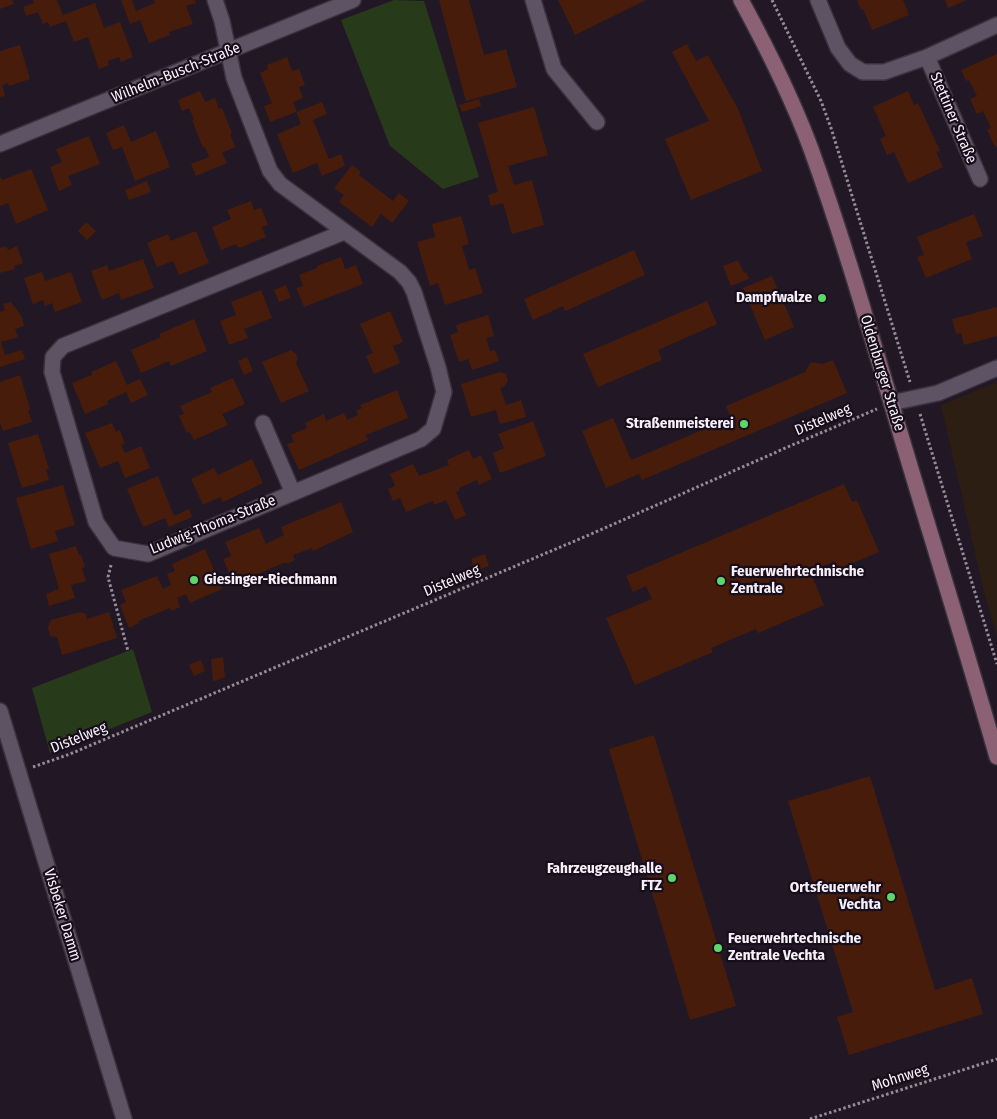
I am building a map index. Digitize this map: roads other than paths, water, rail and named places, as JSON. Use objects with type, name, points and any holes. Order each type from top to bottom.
[{"type":"main road","name":"Oldenburger Straße","points":[[741,0],[786,89],[810,148],[865,314],[997,757]]},
{"type":"street","name":"Ludwig-Thoma-Straße","points":[[215,0],[222,21],[234,78],[270,171],[280,184],[400,272],[409,282],[414,292],[438,367],[444,392],[433,429],[421,439],[148,554],[114,548],[96,522],[52,372],[53,357],[63,346],[344,232]]},
{"type":"street","name":"Wilhelm-Busch-Straße","points":[[0,144],[352,0]]},
{"type":"street","points":[[533,0],[554,69],[597,122]]},
{"type":"street","points":[[818,0],[838,48],[850,64],[863,72],[884,72],[927,57],[997,25]]},
{"type":"street","name":"Stettiner Straße","points":[[927,57],[980,179]]},
{"type":"street","points":[[891,403],[938,393],[997,368]]},
{"type":"street","points":[[263,423],[293,493]]},
{"type":"street","name":"Visbeker Damm","points":[[0,711],[124,1119]]},
{"type":"place","name":"Dampfwalze","points":[[822,298]]},
{"type":"place","name":"Straßenmeisterei","points":[[744,424]]},
{"type":"place","name":"Giesinger-Riechmann","points":[[194,580]]},
{"type":"place","name":"Feuerwehrtechnische Zentrale","points":[[721,581]]},
{"type":"place","name":"Fahrzeugzeughalle FTZ","points":[[672,878]]},
{"type":"place","name":"Ortsfeuerwehr Vechta","points":[[891,897]]},
{"type":"place","name":"Feuerwehrtechnische Zentrale Vechta","points":[[718,948]]}]
